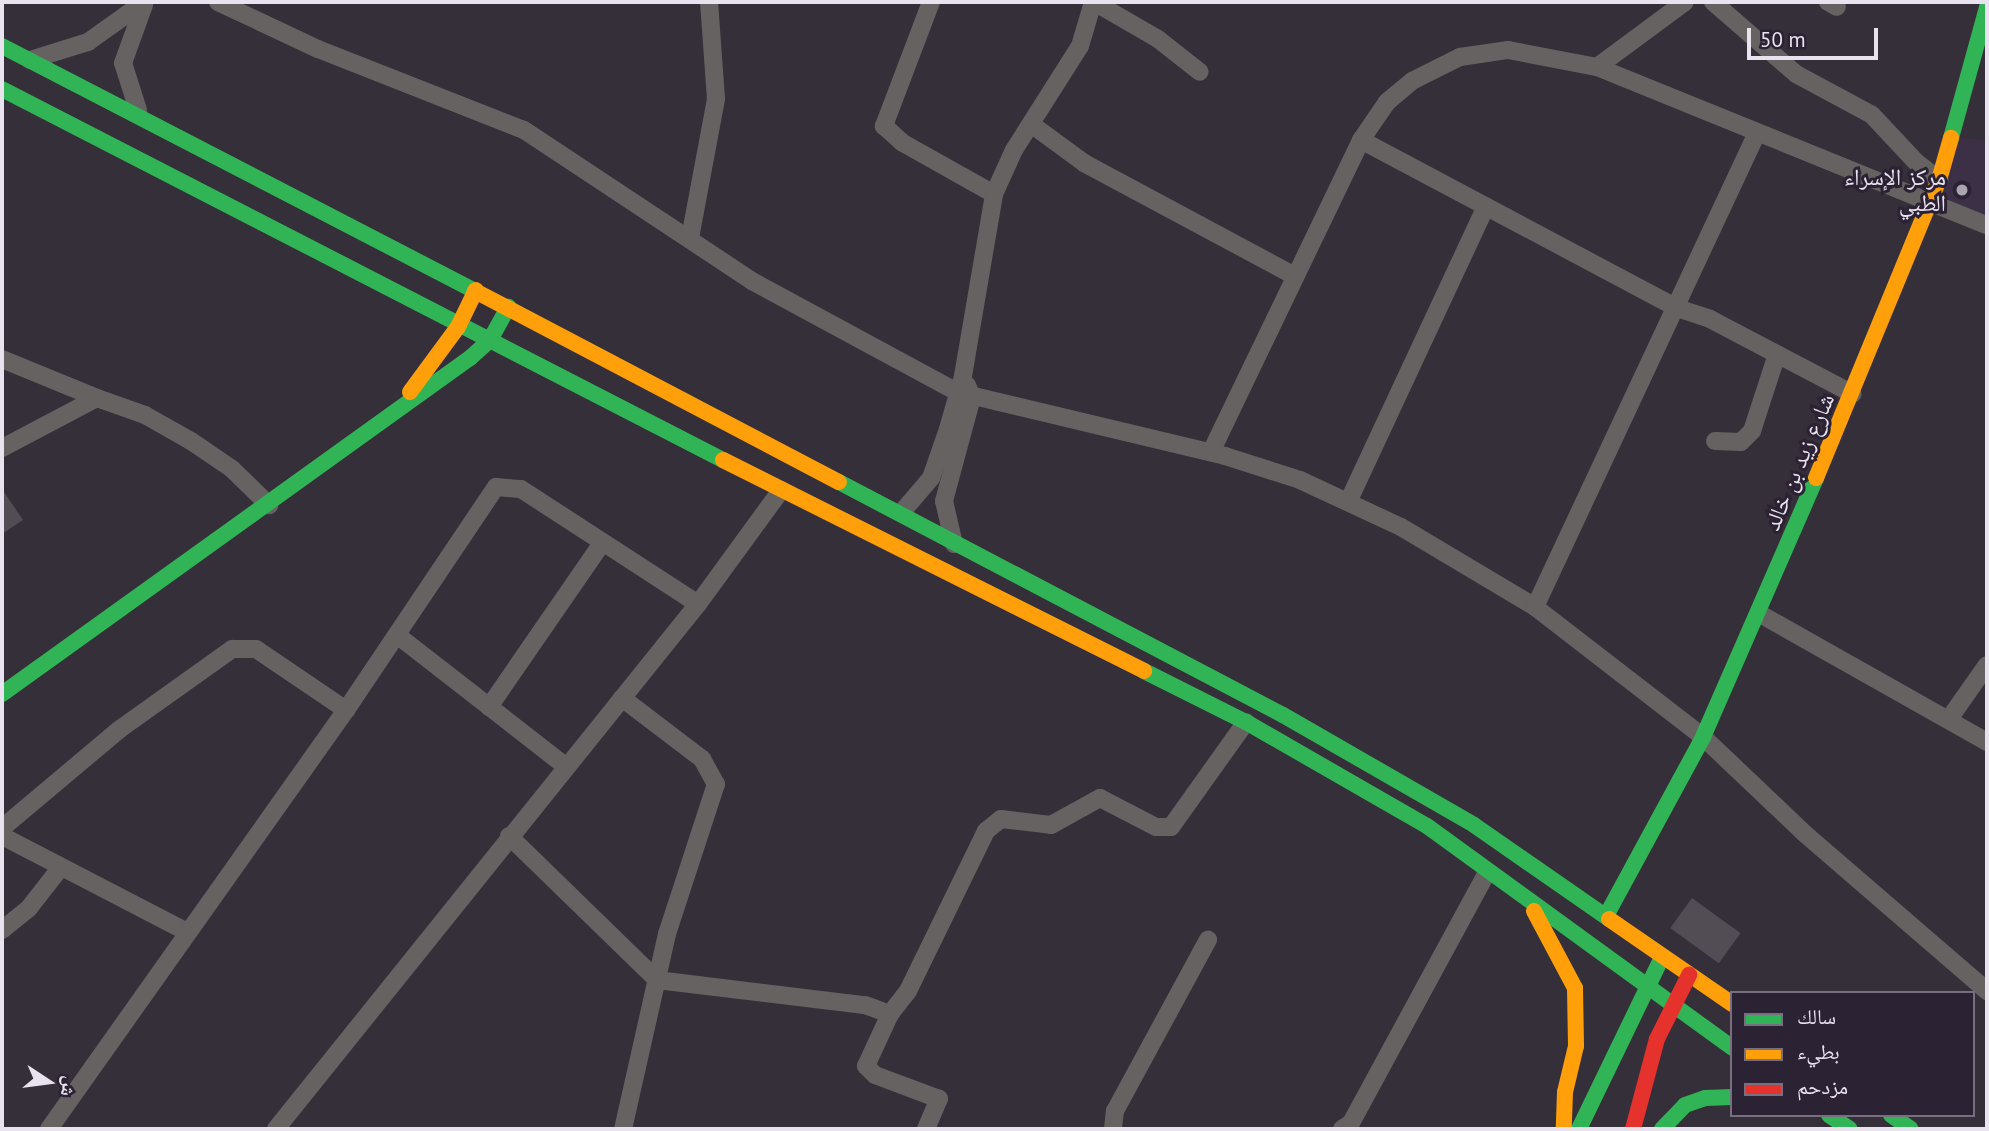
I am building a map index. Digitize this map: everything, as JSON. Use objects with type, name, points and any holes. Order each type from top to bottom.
[{"type":"main road","name":"شارع زيد بن خالد","points":[[1606,916],[1703,737],[1760,614],[1853,394],[1939,180],[1987,7]]},
{"type":"main road","points":[[2,46],[139,114],[901,513],[954,545],[1283,715],[1436,802],[1730,1003]]},
{"type":"main road","points":[[2,89],[458,327],[490,340],[781,490],[1247,722],[1407,813],[1730,1047]]},
{"type":"main road","points":[[393,415],[458,327],[476,290]]},
{"type":"main road","points":[[2,694],[393,415],[490,340],[508,307]]},
{"type":"main road","points":[[1530,904],[1574,988],[1576,1046],[1565,1092],[1564,1129]]},
{"type":"main road","points":[[1579,1129],[1662,957]]},
{"type":"main road","points":[[1633,1129],[1657,1039],[1689,975]]},
{"type":"main road","points":[[1662,1129],[1685,1105],[1705,1098],[1730,1097]]},
{"type":"main road","points":[[1832,1117],[1850,1129]]},
{"type":"main road","points":[[1894,1117],[1911,1129]]},
{"type":"street","points":[[29,61],[88,42],[145,2]]},
{"type":"street","points":[[139,114],[129,93],[123,63],[145,2]]},
{"type":"street","points":[[218,2],[318,49],[524,130],[807,313],[964,388],[1211,452],[1349,500],[1535,607],[1703,737],[1804,833],[1987,991]]},
{"type":"street","points":[[690,238],[716,99],[709,2]]},
{"type":"street","points":[[931,2],[884,126],[903,143],[994,194]]},
{"type":"street","points":[[1597,67],[1685,2]]},
{"type":"street","points":[[1713,2],[1796,74],[1872,115],[1915,161],[1939,180]]},
{"type":"street","points":[[954,545],[944,500],[994,194],[1031,124],[1080,46],[1099,3],[1158,39],[1200,72]]},
{"type":"street","points":[[1211,452],[1293,275],[1361,140],[1387,102],[1404,88],[1460,57],[1508,50],[1597,67],[1756,135],[1932,200],[1987,225]]},
{"type":"street","points":[[1031,124],[1084,163],[1293,275]]},
{"type":"street","points":[[1535,607],[1756,135]]},
{"type":"street","points":[[1361,140],[1677,308],[1710,318],[1853,394]]},
{"type":"street","points":[[1349,500],[1486,206]]},
{"type":"street","points":[[1715,441],[1741,442],[1752,431],[1777,354]]},
{"type":"street","points":[[2,359],[145,415],[191,441],[232,469],[269,505]]},
{"type":"street","points":[[901,513],[936,470],[964,388]]},
{"type":"street","points":[[2,448],[97,398]]},
{"type":"street","points":[[49,1129],[346,710],[496,487],[521,489],[698,604]]},
{"type":"street","points":[[276,1129],[565,766],[698,604],[781,490]]},
{"type":"street","points":[[489,707],[602,543]]},
{"type":"street","points":[[1760,614],[1987,742]]},
{"type":"street","points":[[397,635],[565,766]]},
{"type":"street","points":[[2,828],[120,729],[232,649],[256,649],[346,710]]},
{"type":"street","points":[[1949,719],[1987,665]]},
{"type":"street","points":[[622,698],[702,759],[716,784],[667,934],[628,1128]]},
{"type":"street","points":[[926,1129],[939,1099],[876,1075],[866,1066],[890,1014],[908,991],[993,821],[1010,819],[1051,825],[1100,798],[1156,827],[1171,827],[1247,722]]},
{"type":"street","points":[[2,836],[187,932]]},
{"type":"street","points":[[509,836],[657,980],[865,1005],[890,1014]]},
{"type":"street","points":[[2,930],[29,908],[61,867]]},
{"type":"street","points":[[1342,1129],[1351,1123],[1488,873]]},
{"type":"street","points":[[1113,1129],[1115,1111],[1209,940]]},
{"type":"shaded area","name":"مركز الإسراء الطبي","points":[[1952,136],[1987,141],[1987,225],[1932,200]]},
{"type":"building","points":[[2,489],[23,520],[2,534]]},
{"type":"building","points":[[1692,898],[1741,933],[1719,963],[1670,928]]},
{"type":"traffic: fast","points":[[1951,138],[1987,7]]},
{"type":"traffic: fast","points":[[2,46],[475,291]]},
{"type":"traffic: fast","points":[[2,89],[723,460]]},
{"type":"traffic: fast","points":[[2,694],[470,358],[490,340],[508,307]]},
{"type":"traffic: fast","points":[[1606,916],[1703,737],[1816,478]]},
{"type":"traffic: fast","points":[[839,482],[1283,715],[1474,825],[1609,919]]},
{"type":"traffic: fast","points":[[1144,671],[1246,722],[1427,826],[1730,1047]]},
{"type":"traffic: fast","points":[[1579,1129],[1662,957]]},
{"type":"traffic: fast","points":[[1662,1129],[1685,1105],[1705,1098],[1730,1097]]},
{"type":"traffic: fast","points":[[1832,1117],[1850,1129]]},
{"type":"traffic: fast","points":[[1894,1117],[1911,1129]]},
{"type":"traffic: slow","points":[[1816,478],[1939,180],[1951,138]]},
{"type":"traffic: slow","points":[[410,392],[458,327],[476,290]]},
{"type":"traffic: slow","points":[[475,291],[839,482]]},
{"type":"traffic: slow","points":[[723,460],[1144,671]]},
{"type":"traffic: slow","points":[[1534,911],[1575,988],[1576,1046],[1565,1092],[1564,1129]]},
{"type":"traffic: slow","points":[[1609,919],[1730,1003]]},
{"type":"traffic: jam","points":[[1633,1129],[1657,1039],[1689,975]]},
{"type":"place","name":"مركز الإسراء الطبي","points":[[1962,190]]}]
